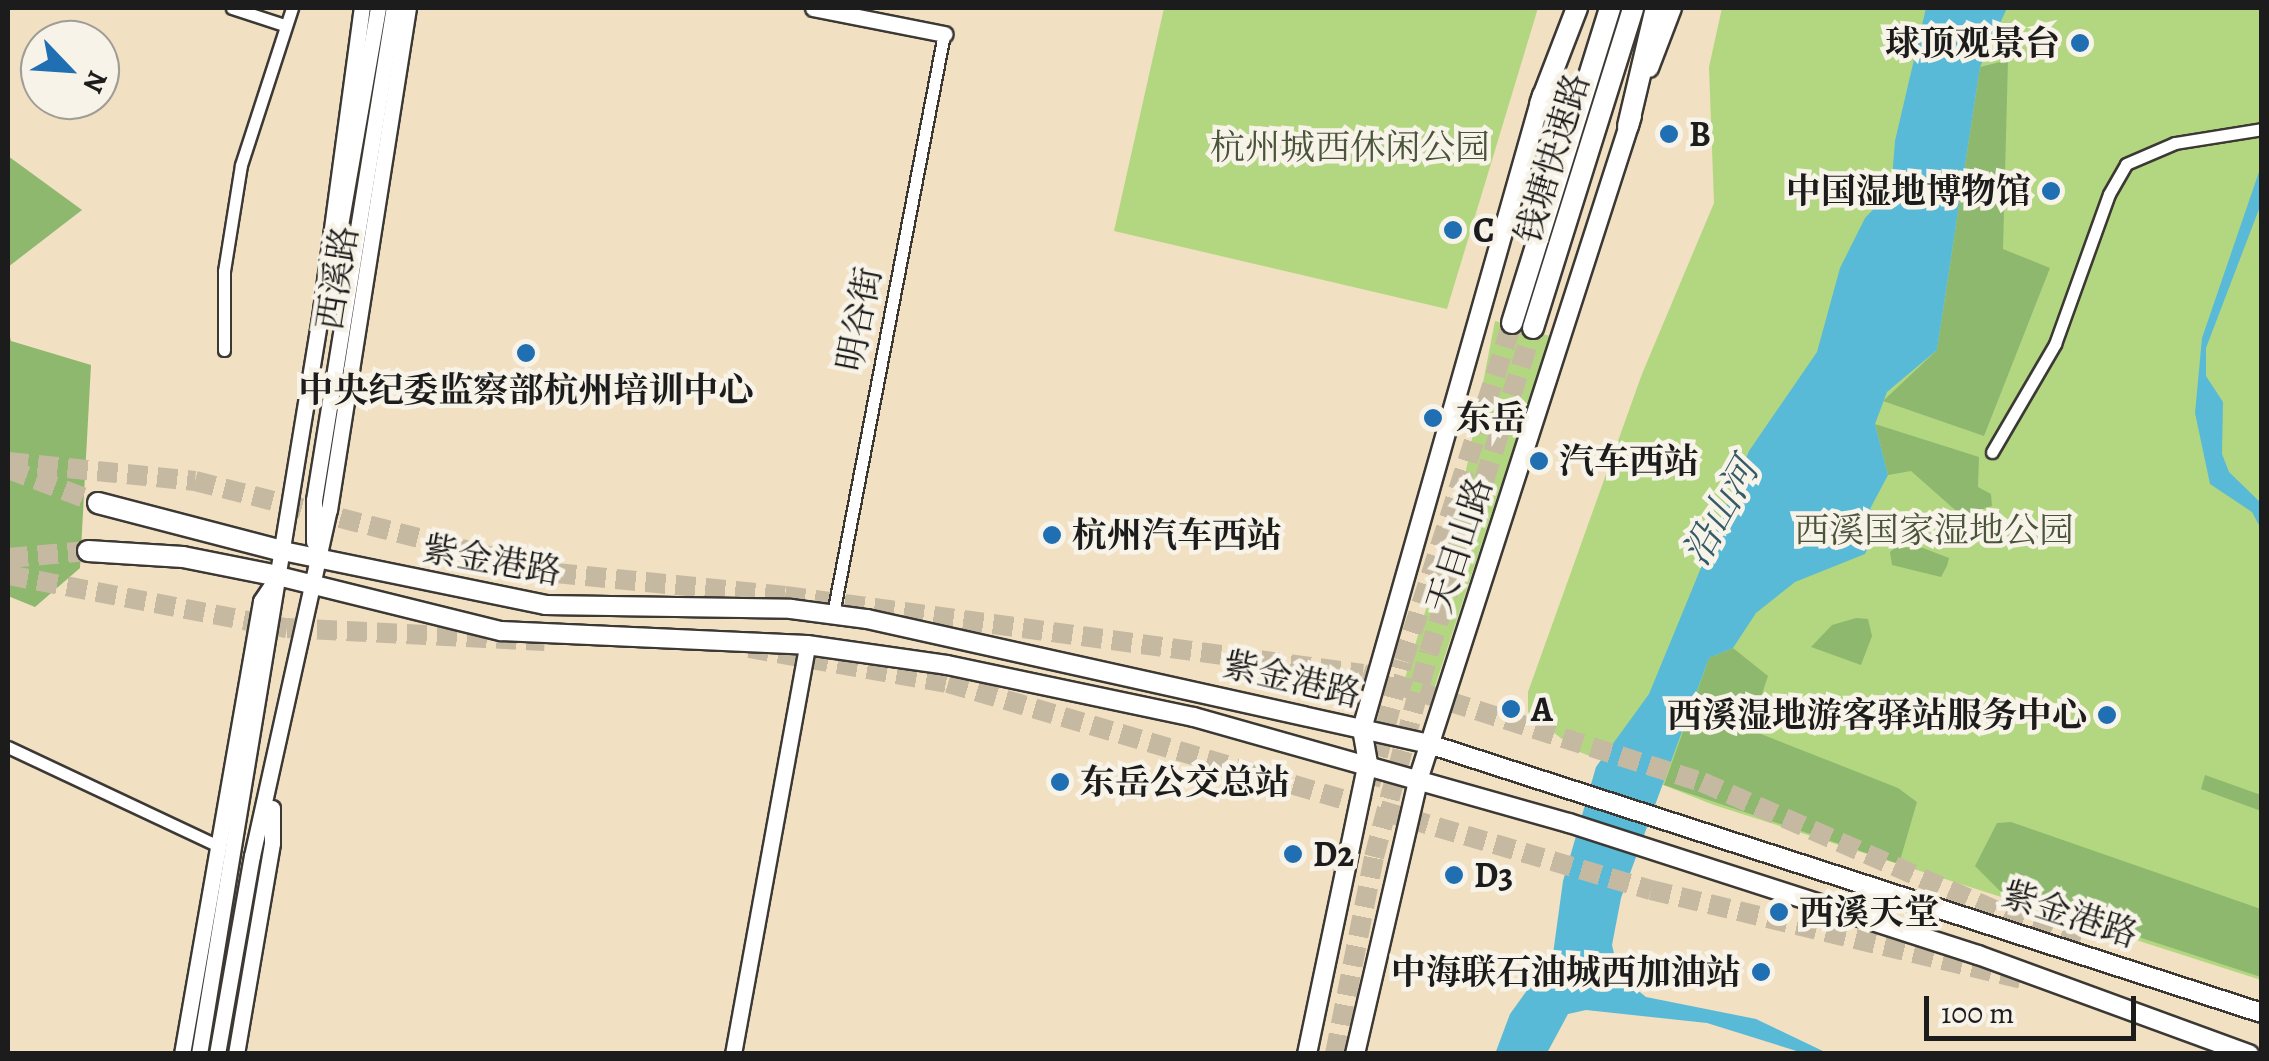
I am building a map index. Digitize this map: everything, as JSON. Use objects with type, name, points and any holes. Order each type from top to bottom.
[{"type":"highway","points":[[1540,104],[1578,8]]},
{"type":"highway","name":"钱塘快速路","points":[[1512,323],[1610,8]]},
{"type":"highway","name":"钱塘快速路","points":[[1533,328],[1633,8]]},
{"type":"highway","points":[[1628,126],[1656,8]]},
{"type":"highway","points":[[98,502],[278,550]]},
{"type":"highway","points":[[88,551],[183,557],[278,576]]},
{"type":"main road","name":"天目山路","points":[[1307,1054],[1368,762],[1362,729],[1567,8]]},
{"type":"main road","name":"天目山路","points":[[1354,1054],[1419,776],[1628,126],[1672,8]]},
{"type":"main road","name":"紫金港路","points":[[278,550],[545,605],[832,614],[969,638],[1429,744],[1584,790],[2262,1013]]},
{"type":"main road","name":"紫金港路","points":[[278,576],[501,631],[807,645],[1085,692],[1419,776],[1923,936],[2249,1054]]},
{"type":"street","points":[[232,8],[284,25]]},
{"type":"street","points":[[224,350],[224,270],[242,165],[292,8]]},
{"type":"street","name":"西溪路","points":[[198,1054],[278,576],[278,550],[320,317],[362,8]]},
{"type":"street","name":"西溪路","points":[[320,317],[338,264],[378,8]]},
{"type":"street","name":"西溪路","points":[[217,1054],[252,856],[272,789],[310,585],[314,500],[394,8]]},
{"type":"street","name":"西溪路","points":[[314,556],[329,510],[408,8]]},
{"type":"street","points":[[813,8],[944,34]]},
{"type":"street","name":"明谷街","points":[[832,614],[944,34]]},
{"type":"street","points":[[1992,452],[2055,344],[2109,194],[2126,164],[2175,142],[2262,129]]},
{"type":"street","name":"西溪路","points":[[182,1054],[261,601],[278,576]]},
{"type":"street","points":[[734,1054],[807,645]]},
{"type":"street","points":[[8,747],[218,846]]},
{"type":"street","name":"西溪路","points":[[236,1054],[272,843],[272,789]]},
{"type":"green space","name":"杭州城西休闲公园","points":[[1164,8],[1538,8],[1447,309],[1114,231]]},
{"type":"green space","name":"西溪国家湿地公园","points":[[1722,8],[2261,8],[2261,980],[1714,805],[1577,751],[1528,712],[1528,692],[1642,374],[1714,203],[1709,67]]},
{"type":"green space","points":[[2008,60],[2003,249],[2050,268],[1984,436],[1883,401],[1937,350],[1980,67]]},
{"type":"green space","points":[[8,156],[82,210],[8,267]]},
{"type":"green space","points":[[1495,321],[1550,336],[1435,686],[1421,699],[1402,692],[1462,491]]},
{"type":"green space","points":[[8,330],[11,341],[91,365],[80,568],[35,607],[8,596]]},
{"type":"green space","points":[[1875,424],[1979,457],[1978,487],[1991,494],[1992,506],[1962,516],[1911,471],[1888,475]]},
{"type":"green space","points":[[1896,547],[1923,548],[1949,558],[1947,566],[1941,577],[1892,565],[1890,552]]},
{"type":"green space","points":[[1868,619],[1872,636],[1861,665],[1811,647],[1832,625]]},
{"type":"green space","points":[[1733,648],[1768,676],[1752,724],[1761,734],[1898,788],[1917,802],[1899,864],[1664,785],[1709,658]]},
{"type":"green space","points":[[2205,775],[2261,795],[2261,811],[2201,789]]},
{"type":"green space","points":[[2011,822],[2261,909],[2261,977],[2001,892],[1975,866],[1997,823]]},
{"type":"water","points":[[1926,8],[2007,8],[1980,67],[1937,350],[1887,392],[1875,424],[1888,475],[1870,509],[1883,516],[1865,554],[1795,582],[1756,613],[1733,648],[1709,658],[1621,898],[1612,945],[1619,975],[1646,997],[1756,1019],[1827,1053],[1803,1053],[1707,1023],[1586,1010],[1568,1014],[1547,1053],[1495,1054],[1510,1014],[1553,954],[1563,881],[1596,767],[1649,694],[1749,451],[1817,352],[1840,268],[1865,218],[1891,191],[1895,141]]},
{"type":"water","points":[[2261,166],[2261,204],[2206,348],[2206,376],[2223,402],[2222,454],[2229,472],[2261,503],[2261,529],[2252,512],[2210,484],[2195,413],[2202,338]]},
{"type":"tunnel","points":[[1370,785],[1403,661],[1512,323]]},
{"type":"tunnel","points":[[1335,1054],[1374,857],[1429,652],[1533,328]]},
{"type":"tunnel","points":[[8,462],[195,481],[556,573],[785,596],[1363,674],[1702,782],[2079,947]]},
{"type":"tunnel","points":[[8,469],[98,503]]},
{"type":"tunnel","points":[[8,558],[88,551]]},
{"type":"tunnel","points":[[8,575],[287,628],[545,641]]},
{"type":"tunnel","points":[[749,648],[948,683],[1651,890],[2026,980]]},
{"type":"place","name":"球顶观景台","points":[[2080,43]]},
{"type":"place","name":"B","points":[[1669,134]]},
{"type":"place","name":"中国湿地博物馆","points":[[2051,191]]},
{"type":"place","name":"C","points":[[1453,230]]},
{"type":"place","name":"中央纪委监察部杭州培训中心","points":[[526,353]]},
{"type":"place","name":"东岳","points":[[1433,418]]},
{"type":"place","name":"汽车西站","points":[[1539,461]]},
{"type":"place","name":"杭州汽车西站","points":[[1052,535]]},
{"type":"place","name":"A","points":[[1511,709]]},
{"type":"place","name":"西溪湿地游客驿站服务中心","points":[[2107,715]]},
{"type":"place","name":"东岳公交总站","points":[[1060,782]]},
{"type":"place","name":"D2","points":[[1293,854]]},
{"type":"place","name":"D3","points":[[1454,875]]},
{"type":"place","name":"西溪天堂","points":[[1779,912]]},
{"type":"place","name":"中海联石油城西加油站","points":[[1761,972]]},
{"type":"water label","name":"沿山河","points":[[1721,512]]}]
